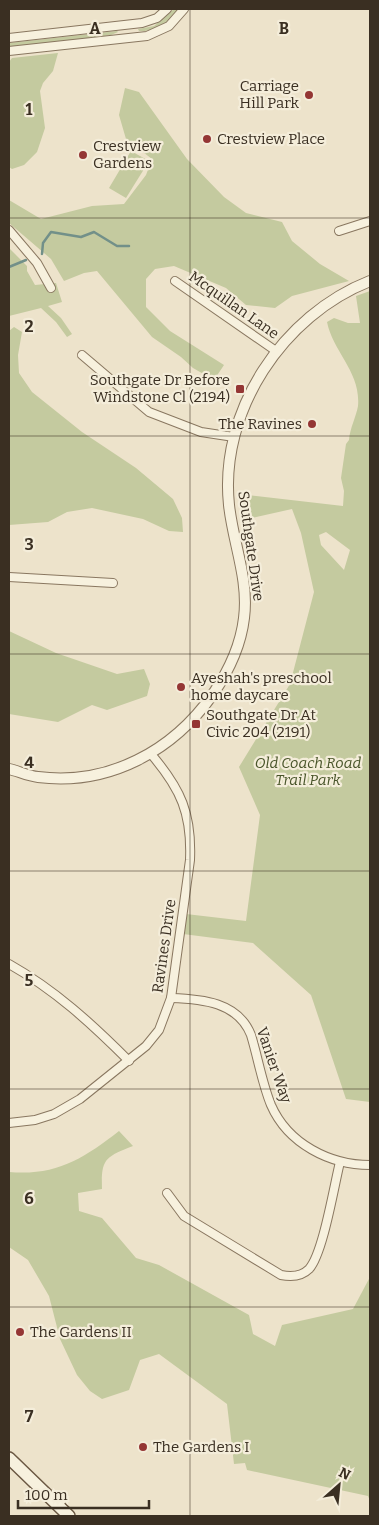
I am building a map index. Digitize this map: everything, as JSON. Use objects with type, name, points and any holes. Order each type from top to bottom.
[{"type":"main road","points":[[9,1458],[69,1516]]},
{"type":"street","points":[[9,38],[142,23],[158,18],[167,9]]},
{"type":"street","points":[[9,51],[147,36],[168,26],[184,9]]},
{"type":"street","points":[[339,231],[370,221]]},
{"type":"street","points":[[9,230],[37,263],[51,288]]},
{"type":"street","name":"Mcquillan Lane","points":[[175,281],[276,351]]},
{"type":"street","name":"Southgate Drive","points":[[9,769],[37,777],[77,778],[115,771],[151,754],[177,736],[198,716],[219,685],[233,658],[244,617],[244,587],[229,507],[227,479],[234,438],[244,408],[276,351],[299,326],[320,308],[348,289],[370,281]]},
{"type":"street","points":[[82,355],[149,412],[201,432],[234,438]]},
{"type":"street","points":[[9,577],[113,583]]},
{"type":"street","name":"Ravines Drive","points":[[9,1122],[35,1120],[68,1107],[146,1046],[159,1030],[171,998],[190,860],[191,838],[188,819],[176,785],[151,754]]},
{"type":"street","points":[[9,964],[54,992],[82,1014],[128,1061]]},
{"type":"street","name":"Vanier Way","points":[[171,998],[200,999],[216,1004],[238,1015],[247,1025],[251,1035],[267,1094],[280,1119],[291,1133],[310,1149],[340,1162],[370,1165]]},
{"type":"street","points":[[166,1194],[184,1216],[281,1275],[298,1276],[308,1271],[317,1256],[340,1162]]},
{"type":"green space","points":[[174,9],[181,9],[162,25],[152,30],[139,31],[138,29],[154,26]]},
{"type":"green space","points":[[117,31],[111,35],[9,48],[9,43]]},
{"type":"green space","points":[[58,53],[53,71],[43,83],[40,91],[45,128],[37,152],[24,165],[12,169],[9,167],[9,62],[12,58]]},
{"type":"green space","points":[[125,88],[139,92],[187,159],[224,197],[246,213],[282,222],[292,241],[320,264],[349,281],[292,296],[275,308],[246,305],[226,288],[174,266],[155,269],[146,279],[146,307],[170,331],[224,365],[214,380],[193,368],[181,357],[152,337],[97,271],[84,273],[64,281],[51,259],[9,223],[9,200],[41,219],[92,206],[124,204],[146,175],[152,159],[126,139],[119,115]]},
{"type":"green space","points":[[131,151],[149,161],[126,198],[109,188]]},
{"type":"green space","points":[[9,248],[27,266],[27,271],[35,285],[56,283],[62,302],[48,306],[61,318],[72,334],[67,337],[56,322],[41,308],[9,316]]},
{"type":"green space","name":"Old Coach Road Trail Park","points":[[370,291],[370,1102],[346,1099],[311,995],[253,943],[183,934],[186,914],[246,921],[260,815],[239,767],[290,684],[314,592],[301,533],[292,509],[243,520],[239,494],[343,506],[344,491],[341,478],[346,444],[349,440],[358,406],[358,394],[351,372],[330,333],[327,322],[334,318],[348,323],[360,323],[356,296]],"holes":[[[326,532],[350,550],[344,570],[321,545],[319,535]]]},
{"type":"green space","points":[[14,327],[22,332],[18,355],[19,373],[32,392],[82,432],[136,468],[173,499],[182,518],[183,532],[169,531],[143,519],[92,508],[67,512],[48,522],[9,525],[9,331]]},
{"type":"green space","points":[[9,631],[56,653],[117,674],[144,669],[150,684],[147,696],[107,710],[92,705],[58,722],[9,714]]},
{"type":"green space","points":[[119,1131],[133,1146],[116,1153],[107,1160],[102,1171],[102,1189],[78,1193],[79,1211],[102,1218],[136,1258],[159,1265],[249,1315],[253,1334],[275,1346],[282,1325],[353,1309],[370,1277],[370,1501],[368,1496],[247,1470],[245,1463],[234,1464],[227,1404],[159,1354],[140,1360],[129,1390],[102,1399],[90,1391],[77,1375],[60,1339],[49,1296],[28,1260],[9,1247],[9,1172],[26,1173],[41,1171],[68,1164],[93,1150]]},
{"type":"waterway","points":[[42,254],[43,243],[51,232],[81,237],[94,232],[117,246],[129,246]]},
{"type":"waterway","points":[[9,267],[26,260]]},
{"type":"place","name":"Carriage Hill Park","points":[[309,95]]},
{"type":"place","name":"Crestview Place","points":[[207,139]]},
{"type":"place","name":"Crestview Gardens","points":[[83,155]]},
{"type":"place","name":"Southgate Dr Before Windstone Cl (2194)","points":[[240,389]]},
{"type":"place","name":"The Ravines","points":[[312,424]]},
{"type":"place","name":"Ayeshah's preschool home daycare","points":[[181,687]]},
{"type":"place","name":"Southgate Dr At Civic 204 (2191)","points":[[196,724]]},
{"type":"place","name":"The Gardens II","points":[[20,1332]]},
{"type":"place","name":"The Gardens I","points":[[143,1447]]}]
